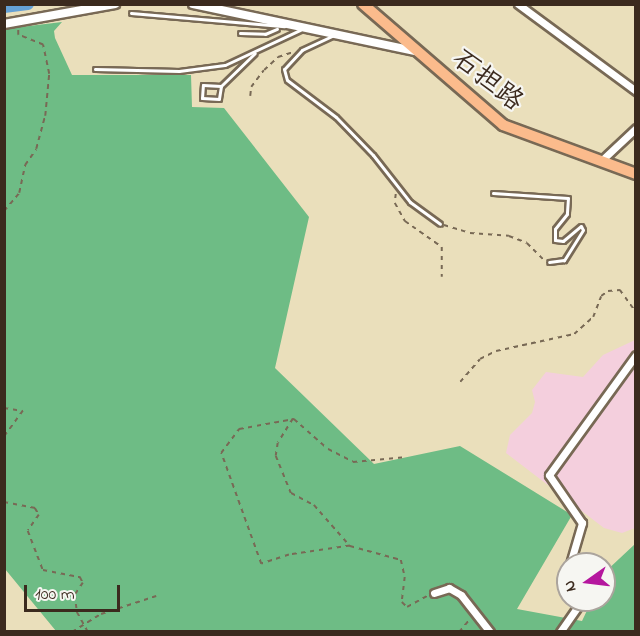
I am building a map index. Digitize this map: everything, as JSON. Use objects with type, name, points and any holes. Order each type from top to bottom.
[{"type":"main road","name":"石担路","points":[[363,4],[503,125],[541,142],[603,159],[636,174]]},
{"type":"street","points":[[4,24],[115,4]]},
{"type":"street","points":[[194,4],[415,51]]},
{"type":"street","points":[[518,4],[636,92]]},
{"type":"street","points":[[603,159],[636,128]]},
{"type":"street","points":[[573,552],[582,523],[549,475],[636,355]]},
{"type":"street","points":[[434,593],[449,588],[461,594],[479,614],[490,632]]},
{"type":"street","points":[[560,632],[574,612]]},
{"type":"lane","points":[[131,12],[188,15],[279,28]]},
{"type":"lane","points":[[240,33],[265,34],[288,24]]},
{"type":"lane","points":[[95,69],[193,70],[225,65],[304,28]]},
{"type":"lane","points":[[337,34],[299,53],[284,69],[286,80],[336,117],[399,184],[410,202],[440,224]]},
{"type":"lane","points":[[221,86],[203,85],[202,98],[219,99],[221,86],[258,49]]},
{"type":"lane","points":[[494,193],[568,198],[567,214],[555,229],[555,240],[563,242],[581,226],[583,230],[564,260],[549,262]]},
{"type":"path","points":[[4,211],[19,193],[24,165],[36,149],[45,116],[49,74],[47,51],[43,45],[18,35],[17,22]]},
{"type":"path","points":[[250,96],[251,87],[264,70],[290,51],[299,53]]},
{"type":"path","points":[[399,184],[395,203],[399,213],[442,247],[442,278]]},
{"type":"path","points":[[440,224],[470,233],[509,236],[526,243],[539,259],[549,262]]},
{"type":"path","points":[[459,382],[480,359],[496,351],[574,334],[592,317],[601,296],[608,291],[620,290],[636,312]]},
{"type":"path","points":[[4,408],[23,411],[4,437]]},
{"type":"path","points":[[294,419],[328,449],[353,462],[407,457]]},
{"type":"path","points":[[294,419],[278,443],[276,456],[283,478],[291,493],[314,505],[350,546]]},
{"type":"path","points":[[294,419],[238,429],[221,453],[245,514],[257,561],[261,564],[290,555],[350,546],[401,560],[405,578],[402,602],[406,607],[434,593]]},
{"type":"path","points":[[4,502],[35,508],[39,514],[28,531],[43,570],[80,577],[83,583],[75,595],[82,625],[88,632]]},
{"type":"path","points":[[72,632],[111,610],[156,596]]},
{"type":"path","points":[[459,632],[464,622],[479,614]]},
{"type":"shaded area","points":[[635,340],[635,528],[622,533],[604,528],[506,453],[510,435],[532,413],[535,402],[532,390],[546,372],[583,377],[603,355]]},
{"type":"green space","points":[[62,22],[54,31],[55,38],[72,75],[191,75],[192,107],[224,108],[309,217],[275,368],[374,464],[460,446],[572,515],[517,609],[582,621],[586,612],[616,612],[616,562],[635,544],[635,631],[56,631],[5,569],[4,29]]},
{"type":"waterway","points":[[4,7],[28,4]]}]
